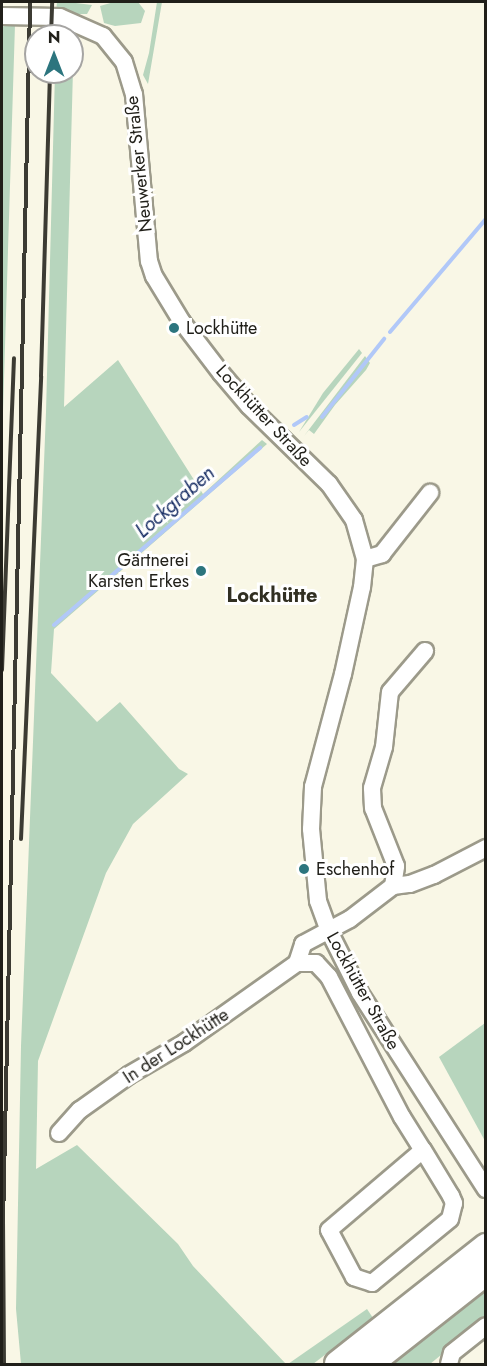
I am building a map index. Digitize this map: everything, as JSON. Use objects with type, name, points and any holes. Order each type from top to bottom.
[{"type":"highway","points":[[338,1365],[486,1247]]},
{"type":"highway","points":[[369,1365],[486,1272]]},
{"type":"street","name":"Neuwerker Straße","points":[[2,16],[60,16],[103,36],[124,62],[134,94],[152,269]]},
{"type":"street","name":"Lockhütter Straße","points":[[152,269],[182,322],[221,373],[249,406],[340,496],[354,520],[364,559],[362,587],[343,674],[313,787],[311,829],[318,901],[329,932],[360,993],[486,1189]]},
{"type":"street","points":[[364,559],[382,554],[430,493]]},
{"type":"street","points":[[426,651],[390,692],[384,747],[372,789],[373,808],[396,866],[393,886],[410,884],[434,875],[486,848]]},
{"type":"street","name":"In der Lockhütte","points":[[59,1133],[80,1110],[129,1075],[184,1043],[297,963],[303,944],[329,932],[393,886]]},
{"type":"street","points":[[297,963],[316,963],[329,977],[396,1108],[423,1150],[454,1203],[450,1219],[372,1283],[354,1277],[329,1230],[423,1150]]},
{"type":"street","points":[[449,1365],[452,1353],[486,1326]]},
{"type":"green space","points":[[57,2],[92,5],[87,14],[71,14],[56,12]]},
{"type":"green space","points":[[114,2],[138,2],[145,11],[141,23],[115,26],[104,23],[100,6]]},
{"type":"green space","points":[[157,2],[162,2],[148,84],[143,75]]},
{"type":"green space","points":[[15,24],[2,444],[2,27]]},
{"type":"green space","points":[[55,84],[73,84],[64,407],[118,360],[203,494],[262,440],[267,444],[54,629],[51,673],[97,722],[120,702],[179,769],[188,774],[133,824],[106,873],[38,1061],[36,1169],[77,1145],[178,1244],[193,1266],[286,1364],[21,1364],[16,1309],[21,1046],[46,412]]},
{"type":"green space","points":[[359,349],[362,353],[299,432],[323,393]]},
{"type":"green space","points":[[365,356],[370,363],[366,370],[335,405],[314,434],[309,430],[304,436]]},
{"type":"green space","points":[[485,1023],[485,1141],[439,1057]]},
{"type":"green space","points":[[485,1291],[485,1319],[430,1364],[393,1364]]},
{"type":"green space","points":[[367,1309],[373,1318],[313,1364],[288,1364]]},
{"type":"waterway","name":"Lockgraben","points":[[390,332],[486,219]]},
{"type":"waterway","name":"Lockgraben","points":[[322,417],[384,339]]},
{"type":"waterway","name":"Lockgraben","points":[[294,425],[307,417]]},
{"type":"waterway","name":"Lockgraben","points":[[54,625],[260,448]]},
{"type":"railway","points":[[4,1364],[3,1224],[30,2]]},
{"type":"railway","points":[[51,24],[52,2]]},
{"type":"railway","points":[[21,839],[41,376],[50,84]]},
{"type":"railway","points":[[2,670],[14,358]]},
{"type":"place","name":"Lockhütte","points":[[174,328]]},
{"type":"place","name":"Gärtnerei Karsten Erkes","points":[[201,571]]},
{"type":"place","name":"Eschenhof","points":[[304,869]]},
{"type":"district","name":"Lockhütte","points":[[272,595]]}]
